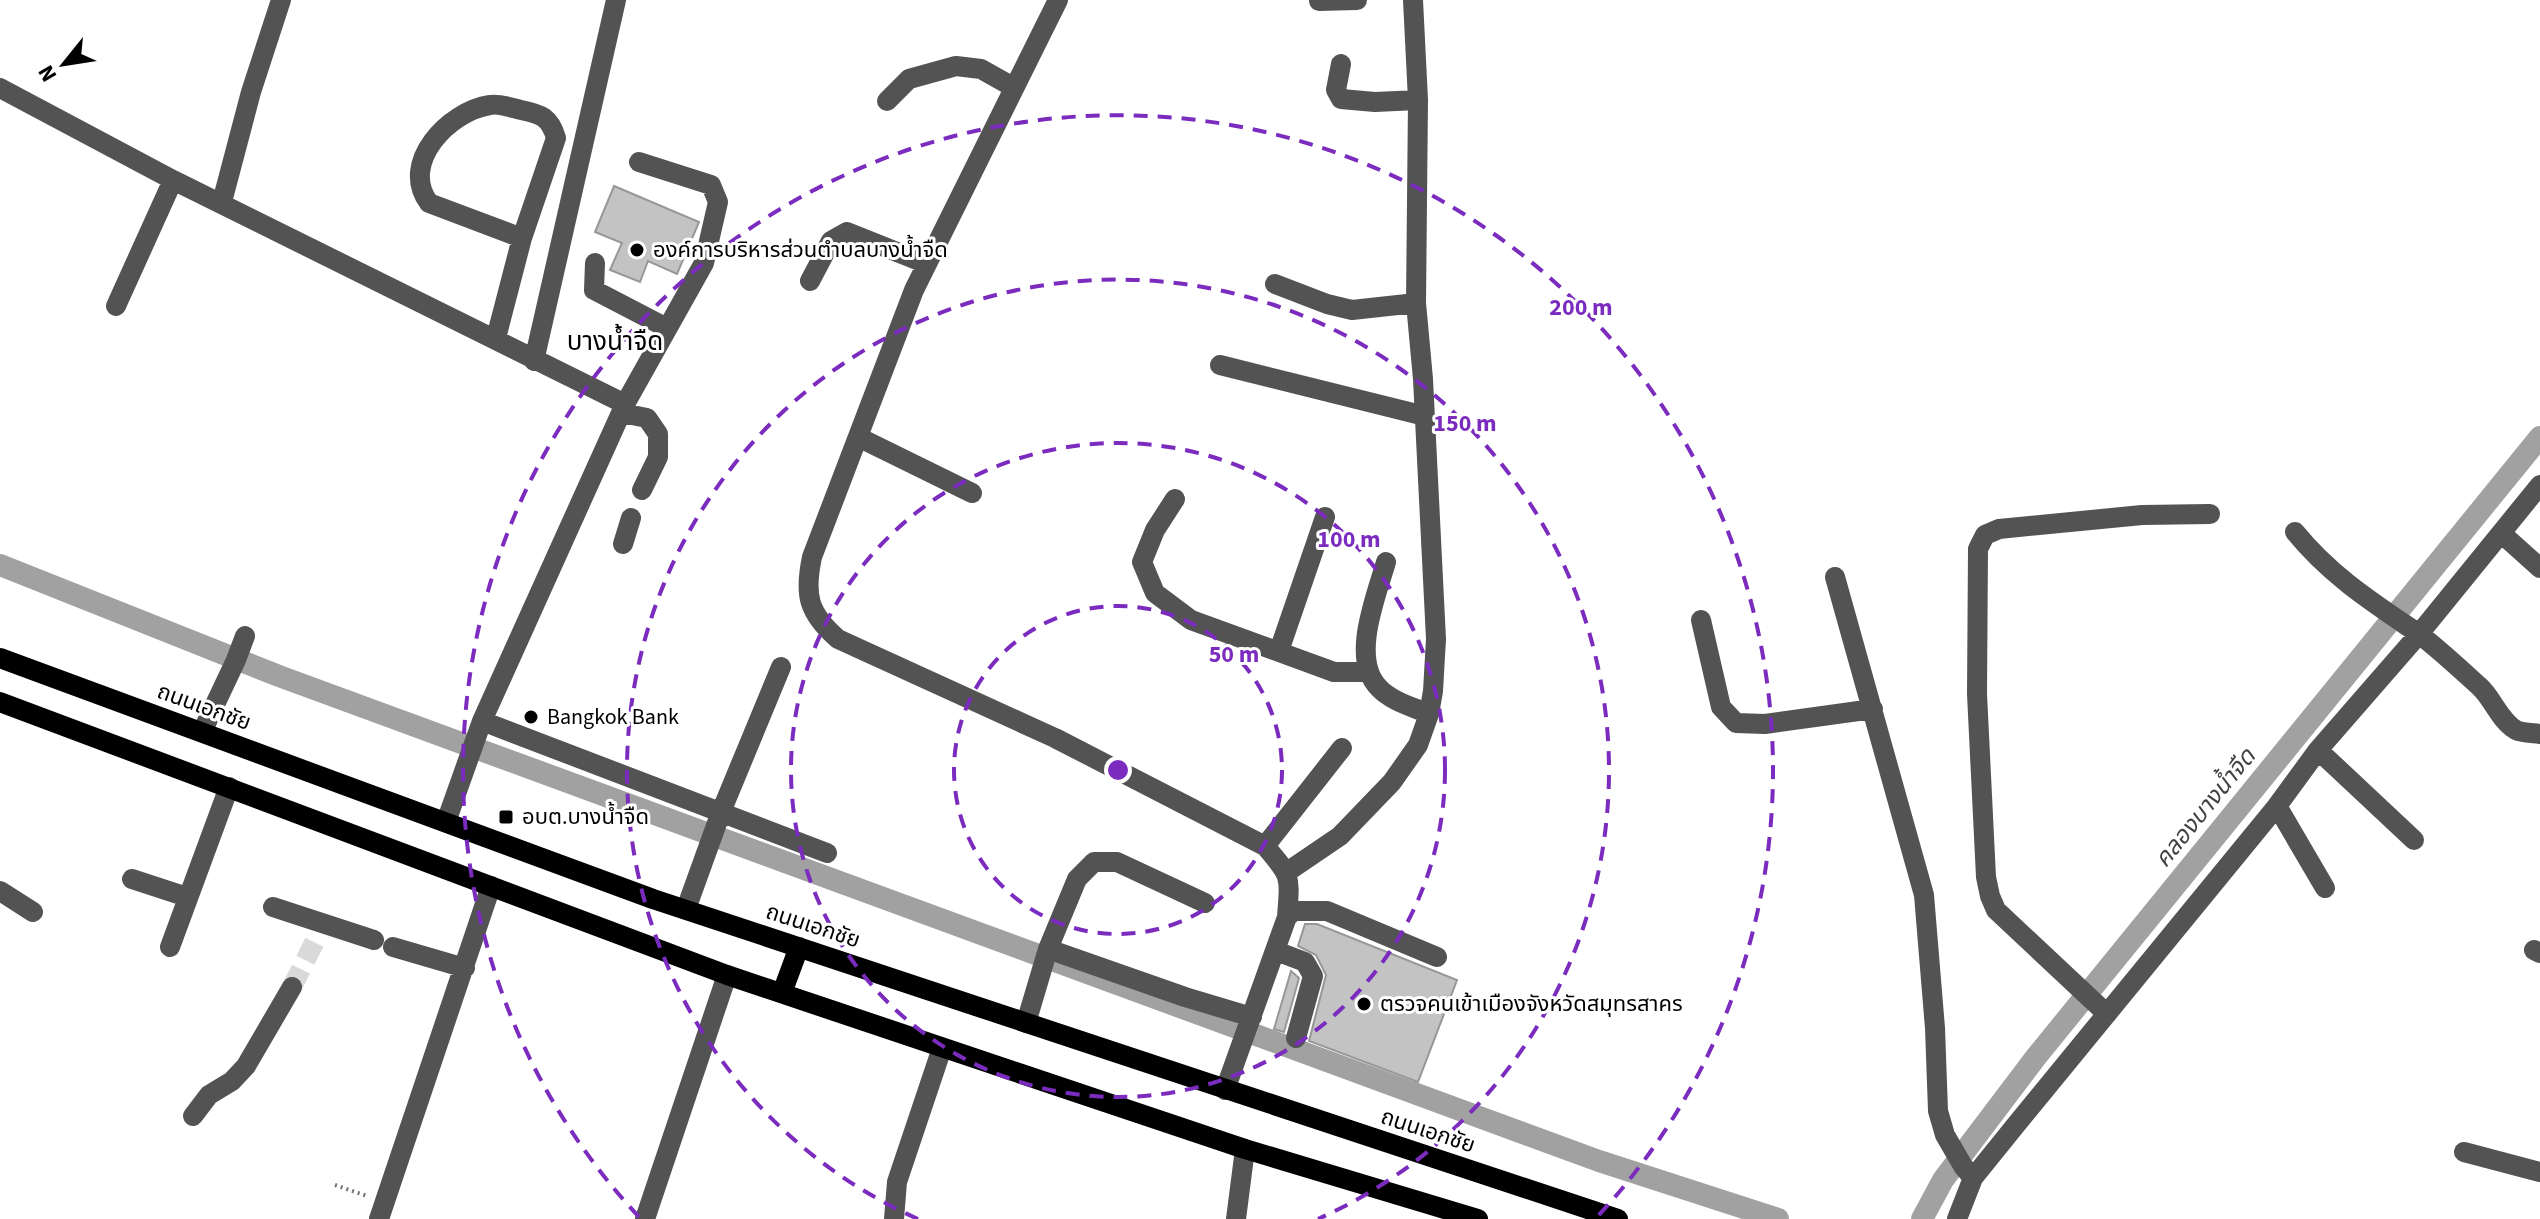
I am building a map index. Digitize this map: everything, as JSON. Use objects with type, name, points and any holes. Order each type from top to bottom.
[{"type":"main road","name":"ถนนเอกชัย","points":[[0,658],[686,909],[1618,1219]]},
{"type":"main road","points":[[0,702],[727,975],[1245,1149],[1478,1219]]},
{"type":"main road","points":[[782,993],[799,947]]},
{"type":"street","points":[[222,202],[251,92],[281,0]]},
{"type":"street","points":[[534,361],[616,0]]},
{"type":"street","points":[[1058,0],[914,290],[812,557],[807,596],[823,626],[838,639],[1055,738],[1265,846],[1287,872],[1287,917],[1225,1090]]},
{"type":"street","points":[[1319,1],[1357,0]]},
{"type":"street","points":[[1287,872],[1340,836],[1392,782],[1418,745],[1429,714],[1436,639],[1416,303],[1418,100],[1413,0]]},
{"type":"street","points":[[1341,64],[1336,90],[1341,99],[1375,102],[1418,100]]},
{"type":"street","points":[[887,101],[909,79],[956,66],[981,69],[1013,87]]},
{"type":"street","points":[[0,88],[173,180],[496,338],[534,361],[647,418],[658,434],[658,457],[642,490]]},
{"type":"street","points":[[496,338],[522,238],[556,138],[552,124],[543,114],[493,104],[449,122],[432,140],[421,173],[421,193],[429,203],[522,238]]},
{"type":"street","points":[[446,822],[480,727],[623,408],[704,263],[718,202],[711,185],[639,162]]},
{"type":"street","points":[[116,306],[173,180]]},
{"type":"street","points":[[810,281],[831,241],[847,232],[927,264]]},
{"type":"street","points":[[595,263],[594,290],[667,328]]},
{"type":"street","points":[[1275,284],[1352,310],[1416,303]]},
{"type":"street","points":[[1220,365],[1425,416]]},
{"type":"street","points":[[858,437],[972,493]]},
{"type":"street","points":[[1957,1219],[1968,1172],[2277,806],[2412,630],[2501,533],[2540,485]]},
{"type":"street","points":[[1175,499],[1155,530],[1142,562],[1155,593],[1191,620],[1334,672],[1366,672]]},
{"type":"street","points":[[2103,1011],[1996,910],[1990,896],[1986,877],[1977,694],[1978,549],[1985,535],[1999,529],[2142,515],[2210,514]]},
{"type":"street","points":[[1279,651],[1325,517]]},
{"type":"street","points":[[623,544],[631,518]]},
{"type":"street","points":[[2295,532],[2347,585],[2412,630],[2489,696],[2504,719],[2517,730],[2540,734]]},
{"type":"street","points":[[2501,533],[2515,542],[2540,568]]},
{"type":"street","points":[[1386,562],[1366,637],[1366,672],[1380,690],[1429,714]]},
{"type":"street","points":[[1835,577],[1924,895],[1938,1111],[1945,1135],[1968,1172]]},
{"type":"street","points":[[1701,620],[1721,707],[1736,723],[1765,724],[1873,709]]},
{"type":"street","points":[[202,732],[240,648]]},
{"type":"street","points":[[686,909],[781,667]]},
{"type":"street","points":[[480,727],[719,819],[827,853]]},
{"type":"street","points":[[1265,846],[1342,748]]},
{"type":"street","points":[[2318,750],[2414,840]]},
{"type":"street","points":[[170,947],[229,787]]},
{"type":"street","points":[[2277,806],[2325,888]]},
{"type":"street","points":[[1026,1023],[1047,954],[1077,879],[1094,862],[1117,862],[1205,903]]},
{"type":"street","points":[[132,879],[187,897]]},
{"type":"street","points":[[382,1210],[491,886]]},
{"type":"street","points":[[0,891],[33,912]]},
{"type":"street","points":[[273,907],[319,931],[384,943],[465,968]]},
{"type":"street","points":[[1287,917],[1294,911],[1327,911],[1437,957]]},
{"type":"street","points":[[1276,951],[1305,962],[1313,976],[1296,1038]]},
{"type":"street","points":[[1047,954],[1252,1017]]},
{"type":"street","points":[[645,1219],[727,975]]},
{"type":"street","points":[[193,1116],[209,1095],[232,1081],[246,1066],[292,987]]},
{"type":"street","points":[[894,1219],[897,1182],[942,1048]]},
{"type":"street","points":[[1236,1219],[1245,1149]]},
{"type":"street","points":[[2464,1152],[2540,1172]]},
{"type":"path","points":[[335,1185],[382,1210]]},
{"type":"building","points":[[614,186],[699,222],[677,274],[648,261],[640,282],[610,270],[622,243],[595,232]]},
{"type":"building","name":"ตรวจคนเข้าเมืองจังหวัดสมุทรสาคร","points":[[1305,924],[1317,924],[1457,980],[1418,1082],[1309,1041],[1326,975],[1316,955],[1298,946]]},
{"type":"building","points":[[1291,971],[1299,978],[1284,1032],[1274,1029]]},
{"type":"waterway","name":"คลองบางน้ำจืด","points":[[1922,1219],[1943,1180],[2036,1057],[2540,437]]},
{"type":"waterway","points":[[0,565],[279,676],[1599,1161],[1778,1219]]},
{"type":"tunnel","points":[[292,987],[316,939]]},
{"type":"place","name":"องค์การบริหารส่วนตำบลบางน้ำจืด","points":[[637,250]]},
{"type":"place","name":"Bangkok Bank","points":[[531,717]]},
{"type":"place","name":"อบต.บางน้ำจืด","points":[[506,817]]},
{"type":"place","name":"ตรวจคนเข้าเมืองจังหวัดสมุทรสาคร","points":[[1364,1004]]},
{"type":"district","name":"บางน้ำจืด","points":[[615,341]]}]
